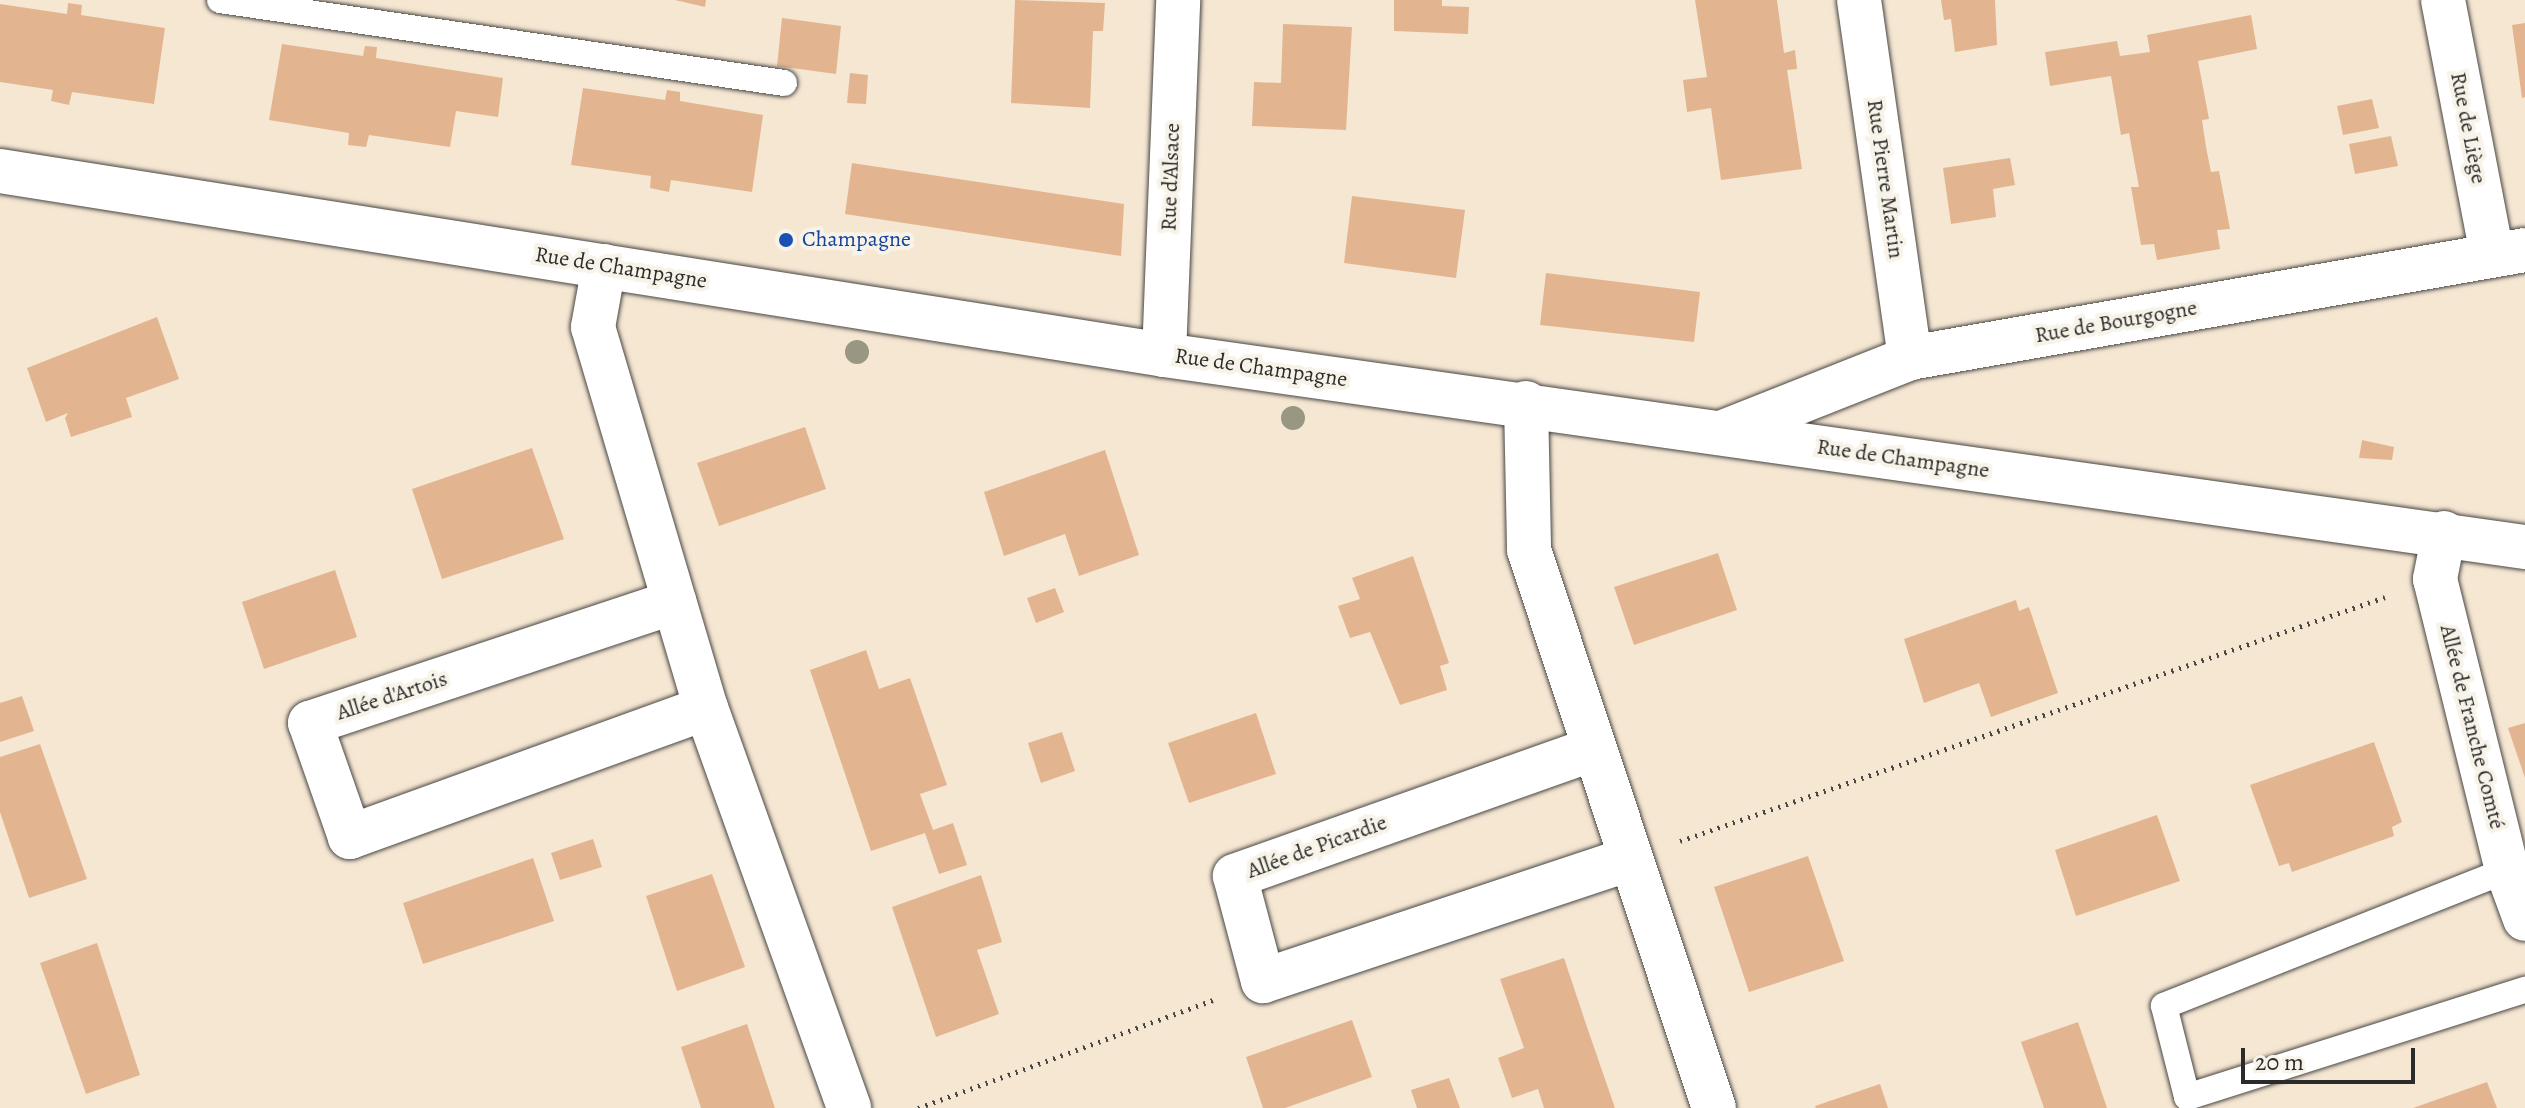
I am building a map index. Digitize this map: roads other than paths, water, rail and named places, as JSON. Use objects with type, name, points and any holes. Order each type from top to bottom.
[{"type":"street","name":"Rue d'Alsace","points":[[1164,355],[1178,0]]},
{"type":"street","name":"Rue Pierre Martin","points":[[1859,0],[1910,358]]},
{"type":"street","name":"Rue de Liège","points":[[2443,0],[2509,252]]},
{"type":"street","name":"Rue de Champagne","points":[[0,171],[1164,355],[1526,403],[1719,434],[2444,533],[2525,547]]},
{"type":"street","name":"Rue de Bourgogne","points":[[1719,434],[1910,358],[2509,252]]},
{"type":"street","points":[[604,266],[593,327],[706,708],[849,1108]]},
{"type":"street","points":[[1526,403],[1529,550],[1714,1108]]},
{"type":"street","name":"Allée de Franche Comté","points":[[2444,533],[2435,579],[2507,870],[2525,919]]},
{"type":"street","name":"Allée d'Artois","points":[[674,602],[310,723],[350,837],[706,708]]},
{"type":"street","name":"Allée de Picardie","points":[[1593,749],[1235,876],[1263,981],[1629,859]]},
{"type":"lane","points":[[220,0],[784,83]]},
{"type":"lane","points":[[2507,870],[2164,1006],[2187,1097],[2525,990]]},
{"type":"place","name":"Champagne","points":[[786,240]]}]
